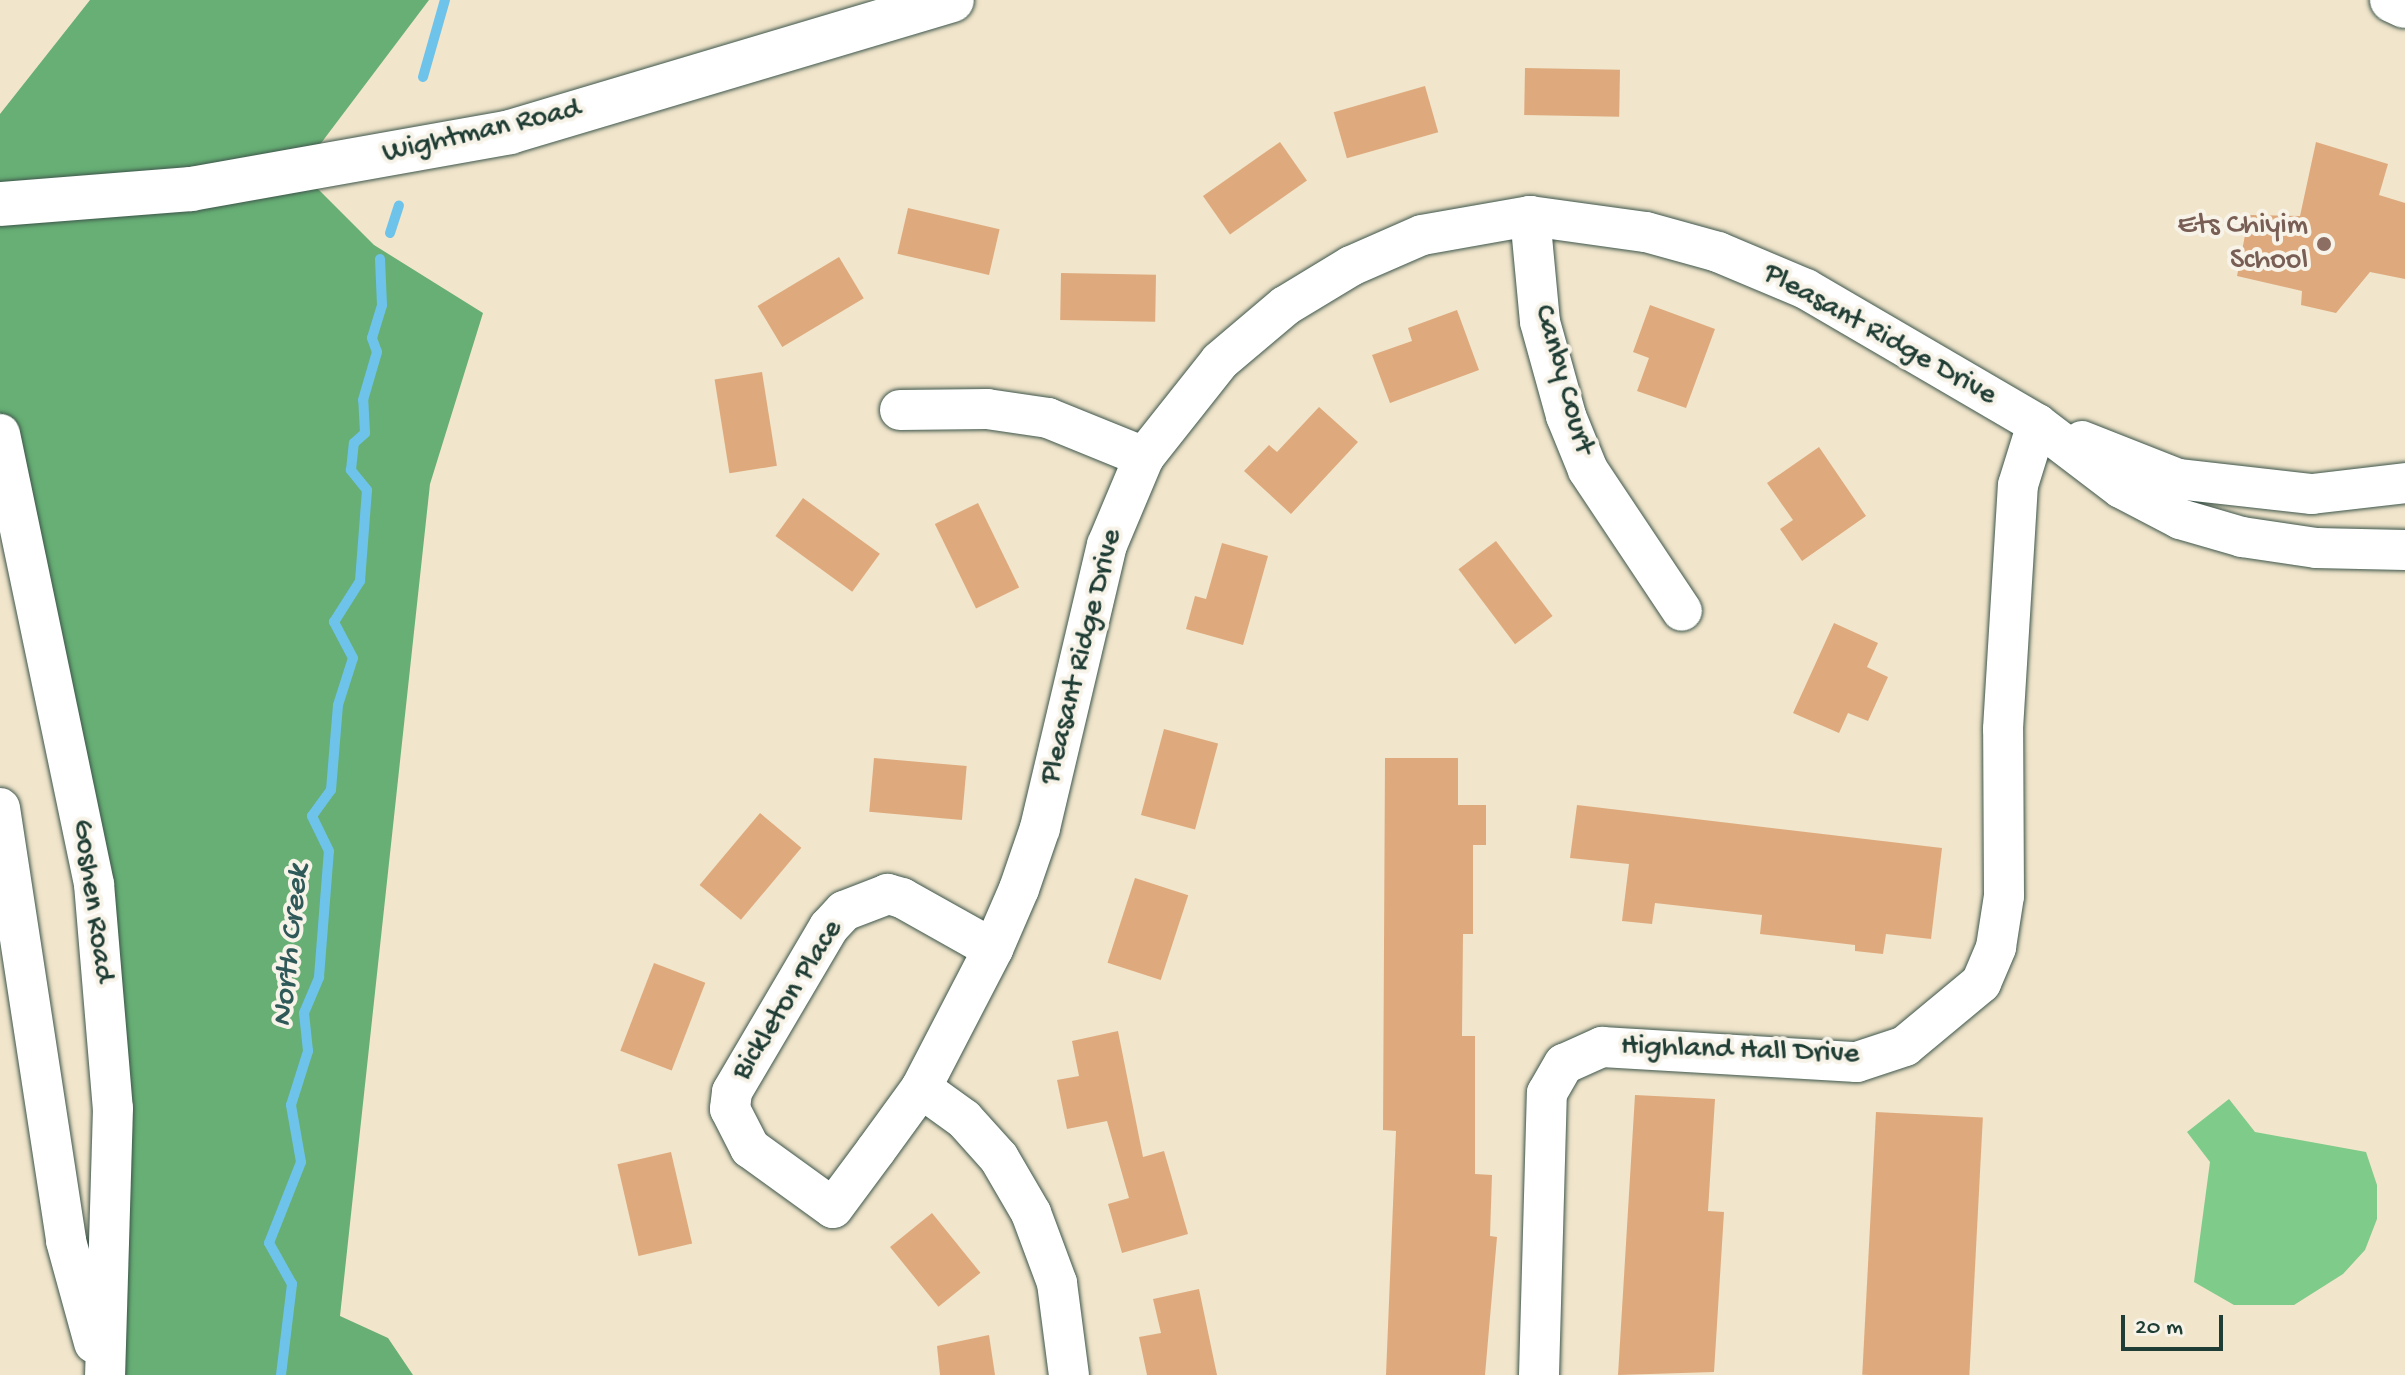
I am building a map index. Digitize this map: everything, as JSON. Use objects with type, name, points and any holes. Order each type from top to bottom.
[{"type":"main road","name":"Wightman Road","points":[[0,204],[191,189],[510,132],[952,0]]},
{"type":"main road","points":[[2392,0],[2405,6]]},
{"type":"street","name":"Pleasant Ridge Drive","points":[[833,1208],[921,1088],[993,949],[1040,828],[1107,545],[1144,457],[1220,361],[1285,306],[1351,266],[1422,235],[1530,216],[1646,232],[1718,252],[1806,289],[2037,424],[2121,488],[2180,519],[2242,537],[2316,548],[2405,550]]},
{"type":"street","name":"Canby Court","points":[[1530,216],[1540,322],[1566,416],[1588,470],[1682,611]]},
{"type":"street","points":[[900,410],[987,409],[1048,418],[1144,457]]},
{"type":"street","name":"Pleasant Ridge Drive","points":[[2037,424],[2178,479],[2312,494],[2405,483]]},
{"type":"street","name":"Highland Hall Drive","points":[[1539,1375],[1547,1093],[1564,1064],[1602,1047],[1857,1062],[1905,1046],[1981,983],[1996,947],[2004,896],[2003,729],[2018,485],[2037,424]]},
{"type":"street","name":"Goshen Road","points":[[0,434],[94,884],[113,1108],[104,1375]]},
{"type":"street","name":"Goshen Road","points":[[0,808],[66,1241],[104,1375]]},
{"type":"street","name":"Bickleton Place","points":[[833,1208],[762,1162],[736,1129],[730,1109],[732,1092],[829,927],[861,901],[888,894],[917,905],[993,949]]},
{"type":"street","points":[[921,1088],[964,1119],[999,1158],[1031,1213],[1057,1283],[1069,1375]]},
{"type":"green space","points":[[90,0],[429,0],[300,171],[374,245],[483,313],[430,484],[340,1316],[388,1338],[413,1375],[105,1375],[113,1108],[0,434],[0,114]]},
{"type":"green space","points":[[2229,1099],[2255,1132],[2366,1152],[2377,1185],[2377,1219],[2365,1250],[2343,1274],[2294,1305],[2234,1305],[2194,1282],[2210,1162],[2187,1132]]},
{"type":"building","points":[[1525,68],[1620,70],[1619,117],[1524,115]]},
{"type":"building","points":[[1425,86],[1438,132],[1347,158],[1334,112]]},
{"type":"building","points":[[1280,142],[1307,181],[1230,234],[1203,196]]},
{"type":"building","name":"Ets Chiyim School","points":[[2316,142],[2388,164],[2379,195],[2405,203],[2405,279],[2370,272],[2336,313],[2301,305],[2302,291],[2237,276],[2249,215],[2300,216]]},
{"type":"building","points":[[908,208],[1000,229],[989,275],[897,254]]},
{"type":"building","points":[[839,257],[864,298],[782,347],[758,306]]},
{"type":"building","points":[[1061,273],[1156,275],[1155,322],[1060,320]]},
{"type":"building","points":[[1650,305],[1715,329],[1686,408],[1637,391],[1649,358],[1633,352]]},
{"type":"building","points":[[1457,310],[1479,370],[1390,403],[1372,355],[1412,341],[1408,328]]},
{"type":"building","points":[[762,372],[777,466],[729,473],[715,380]]},
{"type":"building","points":[[1319,407],[1358,442],[1291,514],[1244,471],[1269,445],[1277,452]]},
{"type":"building","points":[[1819,447],[1866,516],[1802,561],[1780,529],[1793,520],[1767,483]]},
{"type":"building","points":[[803,498],[880,554],[852,592],[775,536]]},
{"type":"building","points":[[978,503],[1019,587],[976,609],[935,524]]},
{"type":"building","points":[[1496,541],[1553,616],[1515,644],[1458,569]]},
{"type":"building","points":[[1222,543],[1268,556],[1243,645],[1186,629],[1195,596],[1206,599]]},
{"type":"building","points":[[1834,623],[1878,643],[1867,667],[1888,677],[1868,721],[1848,713],[1839,733],[1793,713]]},
{"type":"building","points":[[1164,729],[1218,743],[1195,829],[1141,815]]},
{"type":"building","points":[[874,758],[967,766],[962,820],[869,812]]},
{"type":"building","points":[[1385,758],[1458,758],[1458,805],[1486,805],[1486,845],[1473,845],[1473,934],[1463,934],[1462,1036],[1475,1036],[1475,1174],[1492,1175],[1490,1236],[1497,1237],[1485,1375],[1386,1375],[1396,1131],[1383,1130]]},
{"type":"building","points":[[1577,805],[1942,848],[1931,939],[1886,934],[1883,954],[1855,951],[1855,945],[1760,934],[1762,915],[1655,903],[1652,924],[1622,921],[1629,864],[1570,858]]},
{"type":"building","points":[[760,813],[801,848],[741,920],[700,885]]},
{"type":"building","points":[[1135,878],[1188,895],[1161,980],[1107,963]]},
{"type":"building","points":[[654,963],[705,983],[672,1070],[620,1051]]},
{"type":"building","points":[[1118,1031],[1143,1157],[1164,1151],[1188,1234],[1122,1253],[1108,1204],[1129,1198],[1107,1121],[1067,1129],[1057,1080],[1079,1076],[1072,1041]]},
{"type":"building","points":[[1635,1095],[1715,1099],[1708,1211],[1724,1212],[1714,1372],[1618,1375]]},
{"type":"building","points":[[1876,1112],[1983,1118],[1969,1375],[1862,1375]]},
{"type":"building","points":[[671,1152],[692,1244],[639,1256],[617,1164]]},
{"type":"building","points":[[932,1213],[980,1273],[938,1307],[890,1247]]},
{"type":"building","points":[[1199,1289],[1217,1375],[1147,1375],[1139,1337],[1161,1333],[1153,1299]]},
{"type":"building","points":[[989,1335],[995,1375],[940,1375],[937,1346]]},
{"type":"waterway","name":"North Creek","points":[[423,77],[445,0]]},
{"type":"waterway","name":"North Creek","points":[[390,233],[399,205]]},
{"type":"waterway","name":"North Creek","points":[[281,1375],[292,1284],[269,1243],[301,1162],[291,1105],[308,1051],[304,1013],[319,977],[329,851],[312,816],[331,790],[338,705],[353,658],[334,622],[360,581],[367,490],[351,470],[354,443],[365,433],[363,400],[377,352],[372,338],[382,305],[380,259]]},
{"type":"place","name":"Ets Chiyim School","points":[[2324,244]]}]
